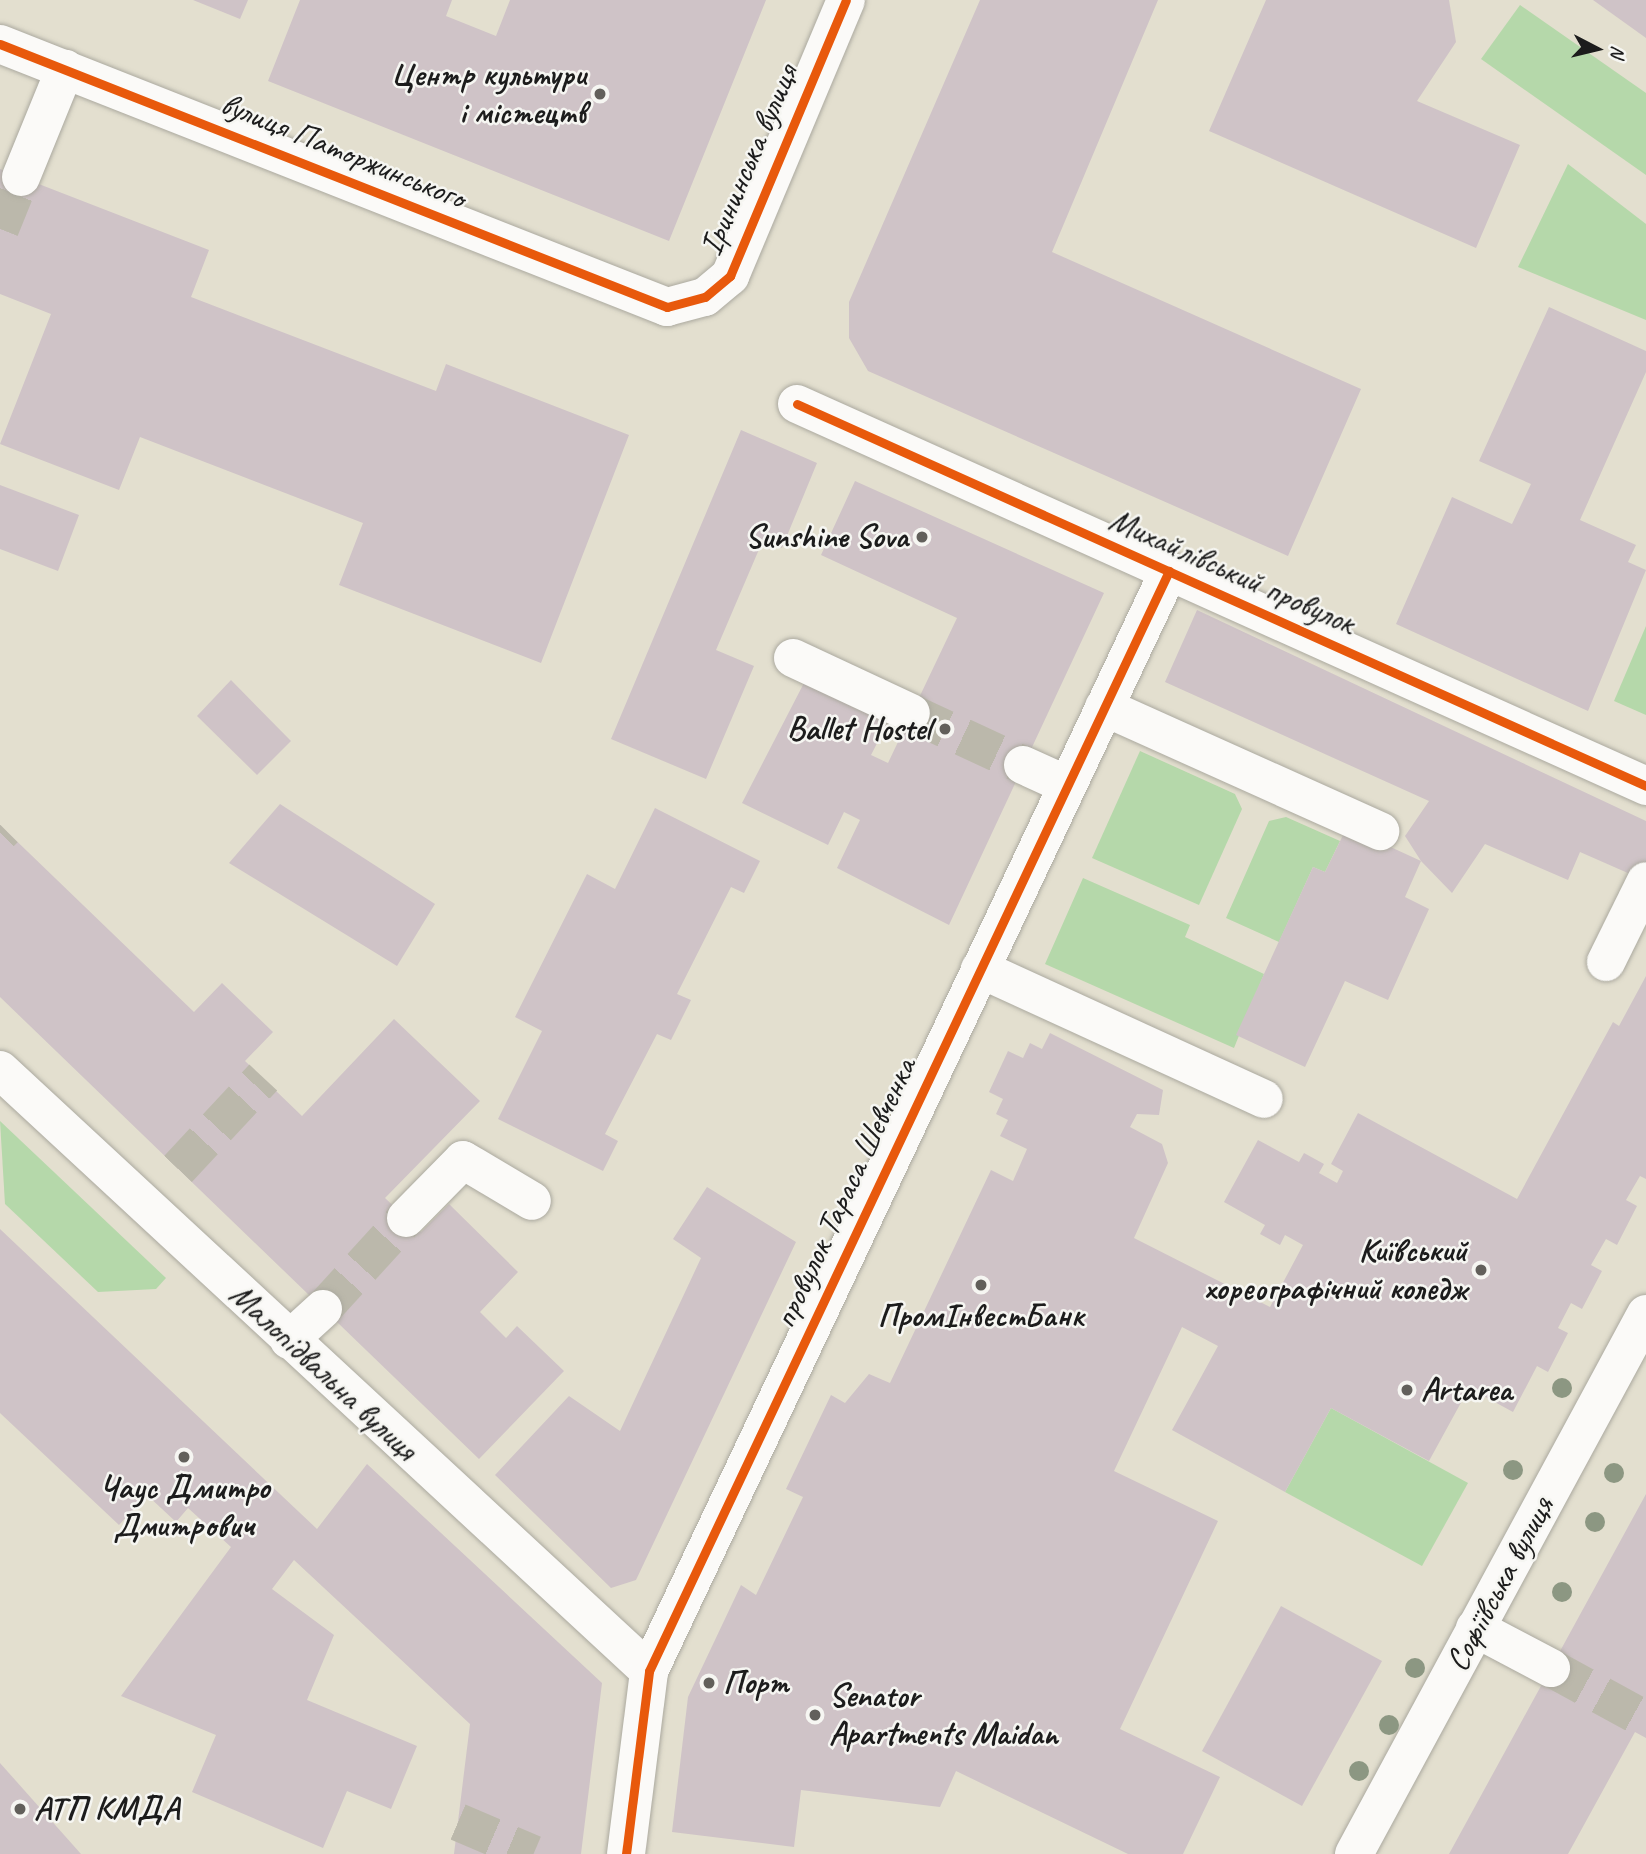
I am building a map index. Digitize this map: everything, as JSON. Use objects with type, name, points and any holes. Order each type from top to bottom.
[{"type":"street","name":"Ірининська вулиця","points":[[667,307],[705,297],[730,276],[846,0]]},
{"type":"street","name":"вулиця Паторжинського","points":[[0,44],[667,307]]},
{"type":"street","points":[[21,177],[65,69]]},
{"type":"street","name":"Михайлівський провулок","points":[[797,404],[1646,786]]},
{"type":"street","name":"провулок Тараса Шевченка","points":[[626,1854],[649,1671],[1168,571]]},
{"type":"street","points":[[793,658],[911,713]]},
{"type":"street","points":[[1104,707],[1380,831]]},
{"type":"street","points":[[1023,765],[1067,785]]},
{"type":"street","points":[[1606,962],[1646,881]]},
{"type":"street","points":[[980,970],[1264,1099]]},
{"type":"street","name":"Малопідвальна вулиця","points":[[0,1070],[649,1671]]},
{"type":"street","points":[[406,1218],[463,1160],[532,1200]]},
{"type":"street","points":[[289,1340],[323,1309]]},
{"type":"street","name":"Софіївська вулиця","points":[[1354,1854],[1646,1314]]},
{"type":"street","points":[[1475,1628],[1551,1668]]},
{"type":"green space","points":[[1520,5],[1646,93],[1646,175],[1481,59]]},
{"type":"green space","points":[[1568,164],[1646,224],[1646,320],[1518,267]]},
{"type":"green space","points":[[1646,626],[1646,715],[1614,701]]},
{"type":"green space","points":[[1140,751],[1235,794],[1242,809],[1199,905],[1092,858]]},
{"type":"green space","points":[[1286,817],[1340,841],[1325,872],[1313,867],[1279,942],[1226,918],[1269,821]]},
{"type":"green space","points":[[1083,878],[1190,925],[1185,937],[1264,974],[1234,1048],[1045,964]]},
{"type":"green space","points":[[0,1121],[166,1278],[156,1289],[98,1292],[5,1204]]},
{"type":"green space","points":[[1331,1408],[1468,1483],[1422,1566],[1285,1492]]},
{"type":"building","points":[[193,0],[248,0],[240,19]]},
{"type":"building","name":"Центр культури і містецтв","points":[[300,0],[452,0],[446,16],[496,36],[510,0],[766,0],[669,241],[268,81]]},
{"type":"building","points":[[980,0],[1158,0],[1052,252],[1361,389],[1288,556],[868,371],[849,338],[849,302]]},
{"type":"building","points":[[1266,0],[1449,0],[1456,42],[1417,101],[1520,145],[1476,248],[1209,131]]},
{"type":"building","points":[[1593,0],[1646,0],[1646,38]]},
{"type":"building","points":[[0,169],[209,250],[191,297],[436,391],[446,364],[629,435],[541,663],[339,585],[363,523],[140,437],[119,490],[0,444],[51,314],[0,294]]},
{"type":"building","points":[[1549,307],[1646,351],[1646,372],[1580,520],[1636,545],[1628,562],[1646,570],[1588,711],[1396,624],[1452,497],[1512,524],[1531,484],[1479,461]]},
{"type":"building","points":[[741,430],[817,463],[782,548],[763,540],[716,650],[754,666],[706,779],[611,739]]},
{"type":"building","points":[[855,481],[1104,593],[949,925],[837,868],[860,820],[844,812],[828,845],[742,803],[805,681],[888,722],[871,755],[888,763],[957,618],[821,555]]},
{"type":"building","points":[[0,485],[79,515],[58,571],[0,549]]},
{"type":"building","points":[[1197,610],[1646,821],[1646,881],[1580,852],[1568,880],[1485,844],[1452,893],[1421,861],[1405,836],[1429,801],[1165,682]]},
{"type":"building","points":[[231,680],[291,741],[257,775],[197,716]]},
{"type":"building","points":[[280,804],[435,904],[397,966],[229,863]]},
{"type":"building","points":[[655,808],[760,861],[744,893],[731,887],[677,994],[691,1000],[671,1040],[657,1034],[605,1134],[618,1141],[603,1171],[498,1119],[542,1031],[515,1017],[587,874],[615,889]]},
{"type":"building","points":[[0,825],[194,1012],[222,983],[273,1032],[245,1061],[302,1116],[394,1019],[480,1101],[385,1198],[421,1232],[449,1204],[518,1272],[480,1312],[506,1338],[517,1326],[564,1371],[479,1459],[0,997]]},
{"type":"building","points":[[1347,827],[1421,861],[1405,897],[1429,909],[1388,1000],[1345,981],[1305,1067],[1236,1035],[1313,867],[1325,872]]},
{"type":"building","points":[[1646,976],[1646,1179],[1640,1176],[1626,1200],[1637,1206],[1617,1245],[1606,1239],[1591,1265],[1602,1271],[1582,1309],[1571,1303],[1558,1328],[1568,1333],[1548,1372],[1537,1366],[1513,1412],[1469,1388],[1429,1461],[1331,1408],[1285,1492],[1172,1430],[1218,1346],[1182,1327],[1114,1471],[1218,1521],[1120,1729],[1220,1777],[1183,1854],[1128,1854],[956,1771],[940,1807],[801,1790],[794,1847],[672,1832],[688,1697],[741,1585],[756,1595],[803,1497],[786,1489],[831,1395],[845,1403],[869,1374],[890,1383],[991,1170],[1013,1181],[1027,1149],[1000,1136],[1008,1120],[996,1114],[1003,1099],[989,1092],[1008,1051],[1023,1058],[1030,1043],[1042,1049],[1050,1033],[1163,1090],[1159,1115],[1137,1114],[1130,1127],[1162,1144],[1168,1163],[1134,1238],[1270,1307],[1303,1245],[1285,1235],[1280,1245],[1260,1234],[1265,1225],[1224,1202],[1258,1140],[1299,1162],[1304,1153],[1324,1164],[1319,1173],[1337,1183],[1343,1171],[1331,1164],[1358,1113],[1517,1199],[1613,1022],[1619,1026]]},
{"type":"building","points":[[707,1187],[796,1242],[636,1580],[611,1588],[495,1475],[569,1396],[620,1431],[701,1258],[673,1239]]},
{"type":"building","points":[[0,1229],[317,1529],[367,1464],[602,1683],[581,1854],[454,1854],[470,1724],[294,1560],[272,1589],[334,1635],[307,1700],[417,1746],[391,1809],[347,1791],[323,1848],[192,1792],[216,1735],[121,1696],[231,1547],[188,1508],[176,1522],[147,1495],[119,1525],[0,1413]]},
{"type":"building","points":[[1646,1494],[1646,1738],[1635,1732],[1568,1854],[1449,1854]]},
{"type":"building","points":[[1281,1606],[1382,1661],[1302,1806],[1202,1751]]},
{"type":"building","name":"АТП КМДА","points":[[0,1763],[81,1854],[0,1854]]},
{"type":"tunnel","points":[[0,229],[21,177]]},
{"type":"tunnel","points":[[911,713],[1023,765]]},
{"type":"tunnel","points":[[0,833],[4,829]]},
{"type":"tunnel","points":[[178,1169],[263,1078]]},
{"type":"tunnel","points":[[323,1309],[406,1218]]},
{"type":"tunnel","points":[[1551,1668],[1646,1720]]},
{"type":"tunnel","points":[[458,1822],[533,1854]]},
{"type":"cycle path","points":[[0,44],[667,307],[705,297],[730,276],[846,0]]},
{"type":"cycle path","points":[[797,404],[1646,786]]},
{"type":"cycle path","points":[[626,1854],[649,1671],[1169,571]]},
{"type":"place","name":"Центр культури і містецтв","points":[[600,94]]},
{"type":"place","name":"Sunshine Sova","points":[[922,537]]},
{"type":"place","name":"Ballet Hostel","points":[[945,729]]},
{"type":"place","name":"Київський хореографічний коледж","points":[[1481,1270]]},
{"type":"place","name":"ПромІнвестБанк","points":[[981,1285]]},
{"type":"place","name":"Artarea","points":[[1407,1390]]},
{"type":"place","name":"Чаус Дмитро Дмитрович","points":[[184,1457]]},
{"type":"place","name":"Порт","points":[[709,1683]]},
{"type":"place","name":"Senator Apartments Maidan","points":[[815,1715]]},
{"type":"place","name":"АТП КМДА","points":[[20,1809]]}]
